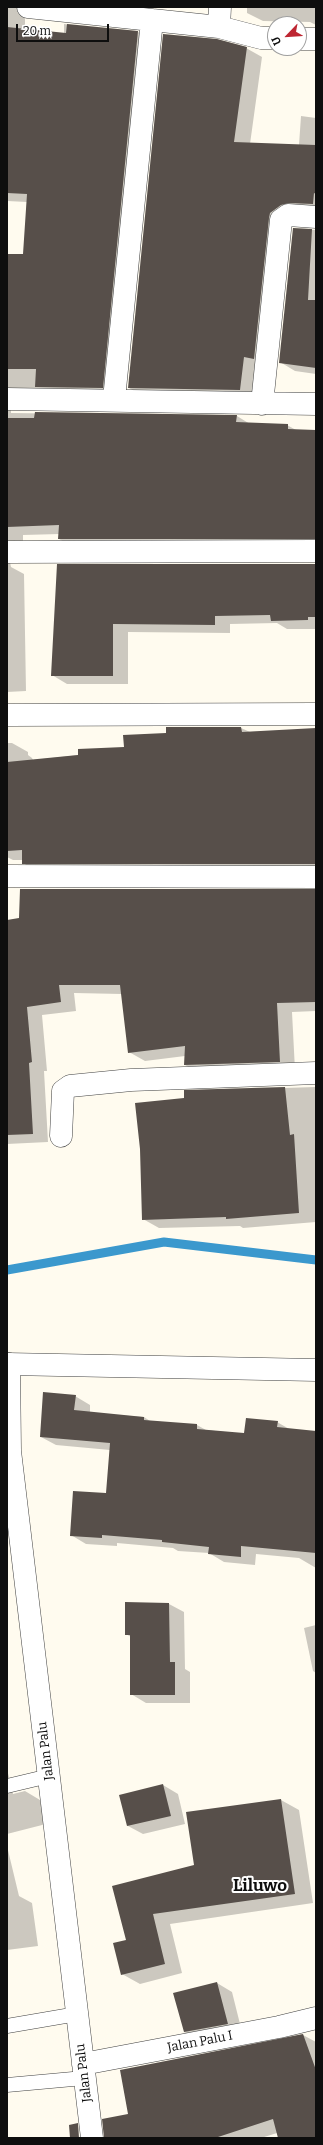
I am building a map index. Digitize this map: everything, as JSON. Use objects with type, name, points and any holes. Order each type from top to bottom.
[{"type":"street","points":[[28,7],[152,20],[220,17],[261,38],[267,38]]},
{"type":"street","points":[[114,399],[152,20]]},
{"type":"street","points":[[262,404],[282,220],[288,216],[316,217]]},
{"type":"street","points":[[7,399],[114,399],[262,404],[316,404]]},
{"type":"street","points":[[7,552],[316,551]]},
{"type":"street","points":[[7,715],[316,714]]},
{"type":"street","points":[[7,876],[316,877]]},
{"type":"street","points":[[61,1136],[63,1092],[70,1086],[131,1080],[316,1073]]},
{"type":"street","points":[[8,1364],[316,1370]]},
{"type":"street","name":"Jalan Palu","points":[[8,1364],[10,1451],[92,2138]]},
{"type":"street","name":"Jalan Palu I","points":[[83,2071],[316,2018]]},
{"type":"lane","points":[[7,1786],[49,1776]]},
{"type":"lane","points":[[7,2026],[77,2014]]},
{"type":"lane","points":[[7,2085],[83,2071]]},
{"type":"building","points":[[67,24],[138,31],[103,388],[35,387],[36,369],[7,369],[7,254],[23,254],[27,194],[7,193],[7,27],[66,33]]},
{"type":"building","points":[[163,34],[217,39],[247,47],[234,142],[316,145],[316,194],[314,193],[313,204],[289,203],[281,205],[270,213],[254,359],[244,357],[240,390],[128,388]]},
{"type":"building","points":[[293,228],[312,229],[308,300],[316,300],[316,368],[279,363]]},
{"type":"building","points":[[35,412],[237,415],[236,422],[288,424],[288,429],[316,430],[316,539],[58,539],[59,525],[7,527],[7,418],[34,418]]},
{"type":"building","points":[[57,564],[316,564],[316,617],[308,617],[308,620],[271,621],[270,615],[215,616],[215,625],[113,624],[113,676],[51,676]]},
{"type":"building","points":[[166,727],[241,727],[242,732],[316,728],[316,864],[22,864],[22,850],[7,851],[7,762],[78,755],[78,749],[124,747],[123,735],[166,733]]},
{"type":"building","points":[[20,889],[316,889],[316,1002],[277,1003],[280,1062],[184,1065],[185,1046],[128,1053],[120,985],[59,985],[61,1002],[27,1007],[32,1062],[29,1063],[33,1134],[7,1135],[7,920],[19,918]]},
{"type":"building","points":[[285,1087],[290,1135],[294,1134],[299,1213],[226,1219],[226,1217],[142,1220],[140,1149],[135,1103],[184,1098],[184,1090]]},
{"type":"building","points":[[43,1392],[76,1395],[74,1410],[144,1417],[144,1420],[197,1424],[197,1429],[244,1433],[246,1418],[278,1421],[277,1427],[316,1431],[316,1553],[241,1546],[241,1557],[208,1554],[209,1547],[162,1542],[162,1540],[102,1535],[102,1538],[70,1536],[73,1491],[106,1493],[110,1443],[40,1437]]},
{"type":"building","points":[[125,1602],[169,1603],[170,1662],[175,1662],[175,1695],[130,1695],[130,1635],[125,1635]]},
{"type":"building","points":[[163,1784],[171,1816],[127,1826],[119,1795]]},
{"type":"building","points":[[281,1799],[295,1894],[153,1914],[165,1964],[121,1975],[113,1943],[126,1940],[112,1886],[194,1865],[186,1812]]},
{"type":"building","points":[[217,1982],[228,2024],[184,2032],[173,1993]]},
{"type":"building","points":[[303,2034],[316,2070],[316,2138],[278,2138],[273,2119],[215,2138],[104,2138],[102,2119],[128,2114],[120,2070]]},
{"type":"building","points":[[78,2123],[79,2138],[70,2138],[69,2125]]},
{"type":"waterway","points":[[7,1270],[164,1242],[316,1260]]},
{"type":"district","name":"Liluwo","points":[[260,1886]]}]
